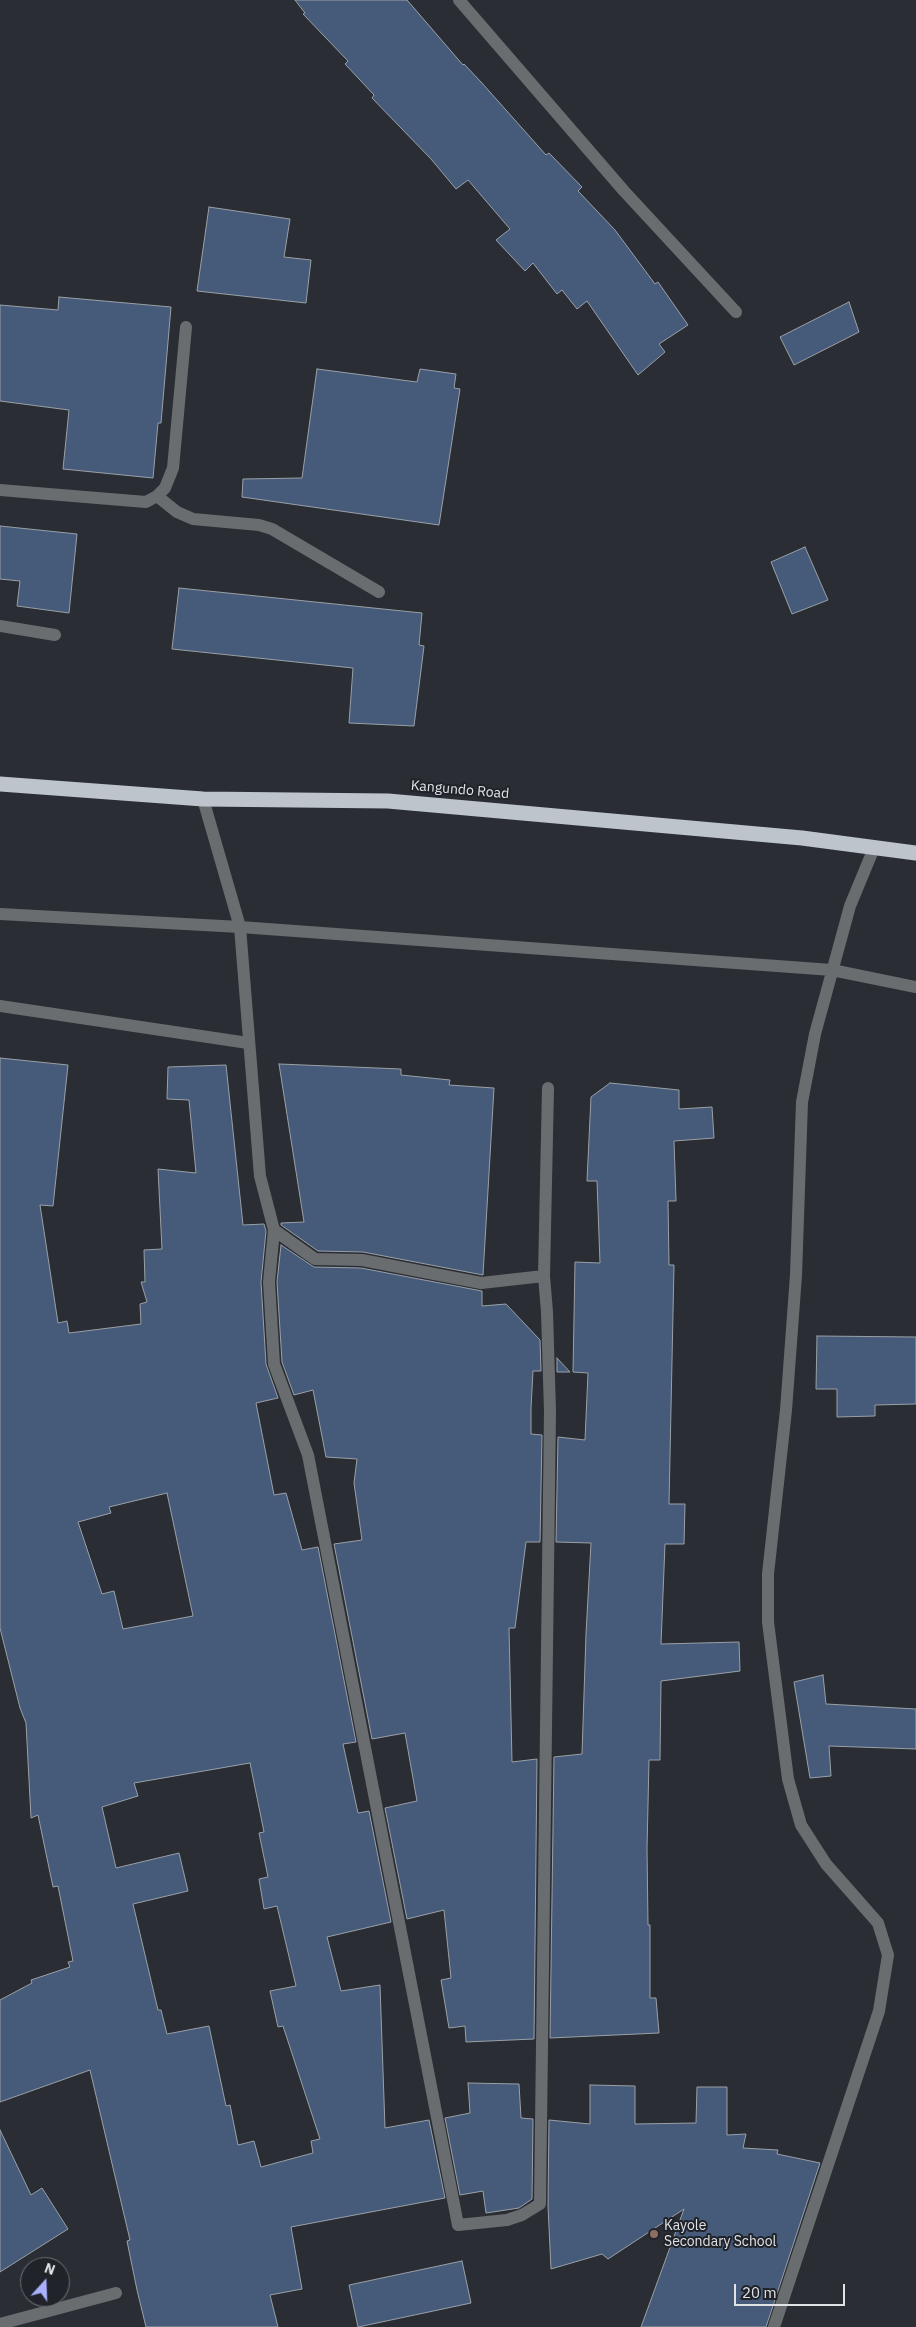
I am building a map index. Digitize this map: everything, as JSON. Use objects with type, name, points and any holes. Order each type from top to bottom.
[{"type":"highway","name":"Kangundo Road","points":[[0,784],[203,799],[388,801],[793,837],[916,853]]},
{"type":"street","points":[[459,0],[624,191],[736,312]]},
{"type":"street","points":[[0,490],[146,502],[166,488],[173,468],[186,327]]},
{"type":"street","points":[[156,496],[177,512],[193,519],[259,525],[272,529],[379,592]]},
{"type":"street","points":[[0,626],[55,635]]},
{"type":"street","points":[[203,799],[240,927],[260,1176],[274,1230],[269,1282],[274,1364],[308,1455],[458,2225],[507,2220],[522,2215],[540,2204],[550,1410],[544,1276],[548,1088]]},
{"type":"street","points":[[774,2327],[879,2011],[888,1955],[878,1923],[826,1864],[801,1825],[788,1779],[768,1622],[768,1574],[786,1410],[796,1275],[802,1102],[815,1034],[850,906],[874,848]]},
{"type":"street","points":[[0,914],[240,927],[832,970],[916,987]]},
{"type":"street","points":[[0,1006],[248,1043]]},
{"type":"street","points":[[274,1230],[315,1259],[362,1260],[481,1282],[528,1280],[544,1276]]},
{"type":"street","points":[[0,2324],[116,2293]]},
{"type":"building","points":[[295,0],[407,0],[463,65],[481,82],[546,155],[549,153],[582,187],[578,191],[615,230],[655,284],[658,282],[688,325],[659,344],[665,352],[638,375],[587,301],[577,309],[562,290],[557,294],[533,263],[525,271],[496,240],[510,229],[468,180],[456,189],[431,159],[372,98],[374,95],[345,64],[348,61],[303,14],[305,13]]},
{"type":"building","points":[[209,207],[290,219],[284,257],[311,260],[306,303],[197,291]]},
{"type":"building","points":[[59,297],[171,307],[161,423],[158,423],[153,478],[63,469],[69,410],[0,401],[0,305],[58,310]]},
{"type":"building","points":[[849,302],[859,332],[794,365],[780,337]]},
{"type":"building","points":[[317,369],[417,382],[420,369],[456,374],[454,388],[460,389],[439,525],[242,497],[243,479],[302,478]]},
{"type":"building","points":[[0,526],[77,534],[69,613],[17,606],[20,581],[0,579]]},
{"type":"building","points":[[805,547],[828,600],[792,614],[771,562]]},
{"type":"building","points":[[179,588],[422,613],[419,645],[424,646],[414,726],[349,723],[353,668],[172,649]]},
{"type":"building","points":[[0,1058],[68,1065],[53,1206],[40,1205],[58,1323],[67,1321],[69,1333],[141,1324],[140,1304],[147,1302],[141,1282],[145,1282],[144,1250],[162,1249],[158,1169],[196,1173],[189,1100],[167,1099],[168,1067],[226,1065],[243,1225],[264,1224],[266,1231],[261,1282],[266,1364],[278,1398],[256,1403],[274,1495],[286,1493],[302,1550],[318,1547],[356,1742],[343,1744],[358,1813],[369,1811],[391,1922],[327,1937],[341,1991],[380,1985],[385,2128],[429,2120],[445,2198],[291,2227],[302,2289],[270,2295],[278,2327],[146,2327],[127,2241],[130,2240],[90,2070],[0,2102],[0,2000],[32,1983],[31,1980],[70,1967],[68,1962],[73,1961],[58,1886],[53,1887],[38,1815],[31,1818],[26,1723],[20,1708],[0,1628]],"holes":[[[167,1493],[193,1616],[123,1629],[114,1591],[102,1594],[78,1522],[111,1513],[109,1507]],[[250,1763],[264,1832],[259,1833],[268,1877],[259,1879],[264,1909],[277,1906],[296,1986],[270,1991],[278,2027],[283,2026],[320,2139],[311,2141],[313,2153],[261,2167],[254,2141],[238,2145],[230,2105],[226,2106],[209,2026],[167,2034],[161,2010],[158,2010],[133,1904],[188,1891],[179,1853],[116,1868],[102,1807],[138,1796],[134,1783]]]},
{"type":"building","points":[[279,1064],[401,1069],[401,1075],[450,1080],[449,1085],[494,1088],[483,1275],[363,1252],[318,1251],[281,1225],[281,1223],[304,1222]]},
{"type":"building","points":[[610,1083],[679,1090],[679,1109],[712,1107],[714,1138],[674,1141],[676,1201],[668,1201],[669,1265],[674,1265],[669,1504],[685,1504],[684,1544],[665,1544],[661,1644],[739,1642],[740,1671],[661,1681],[660,1760],[649,1760],[647,1849],[650,1998],[656,1998],[659,2033],[550,2038],[554,1757],[582,1754],[591,1543],[556,1542],[558,1437],[585,1440],[588,1373],[573,1372],[575,1262],[600,1263],[597,1181],[587,1181],[591,1097]]},
{"type":"building","points":[[281,1245],[314,1267],[361,1268],[482,1291],[482,1306],[506,1304],[540,1340],[541,1371],[533,1371],[531,1434],[542,1435],[540,1542],[526,1542],[515,1628],[509,1628],[512,1762],[537,1759],[534,2039],[466,2042],[465,2026],[449,2028],[441,1980],[451,1978],[444,1910],[407,1919],[385,1808],[417,1801],[405,1733],[372,1739],[334,1544],[362,1540],[354,1483],[357,1459],[326,1457],[313,1390],[294,1395],[282,1362],[277,1282]]},
{"type":"building","points":[[817,1336],[916,1337],[916,1404],[875,1405],[875,1416],[837,1417],[837,1389],[816,1389]]},
{"type":"building","points":[[557,1358],[570,1372],[557,1372]]},
{"type":"building","points":[[823,1675],[826,1704],[916,1709],[916,1749],[829,1746],[831,1776],[810,1778],[794,1682]]},
{"type":"building","points":[[468,2083],[519,2084],[521,2118],[533,2119],[532,2199],[519,2208],[486,2213],[483,2191],[460,2195],[445,2118],[470,2113]]},
{"type":"building","points":[[590,2085],[635,2086],[635,2124],[696,2123],[697,2087],[727,2087],[727,2135],[746,2134],[743,2148],[778,2150],[777,2154],[820,2163],[766,2327],[641,2327],[684,2209],[608,2259],[602,2254],[551,2269],[548,2206],[549,2120],[590,2124]]},
{"type":"building","points":[[0,2130],[31,2195],[42,2188],[68,2229],[24,2257],[20,2257],[20,2259],[0,2272]]},
{"type":"building","points":[[462,2261],[471,2303],[358,2327],[349,2285]]},
{"type":"place","name":"Kayole Secondary School","points":[[654,2234]]}]
